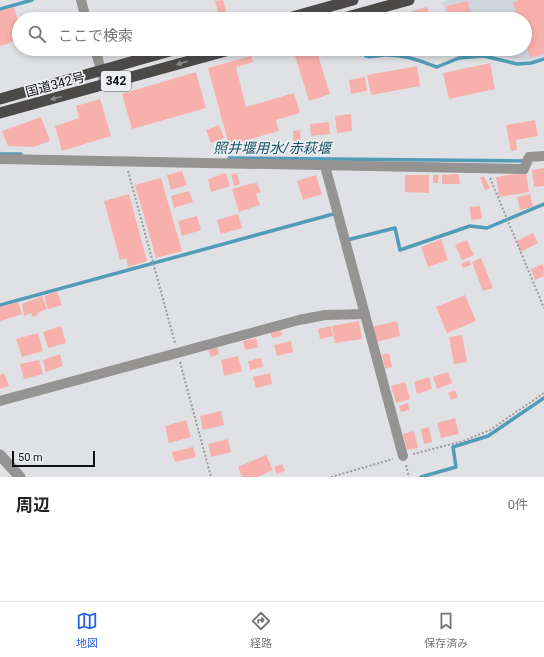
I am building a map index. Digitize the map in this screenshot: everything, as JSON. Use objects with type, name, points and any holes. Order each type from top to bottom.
[{"type":"highway","points":[[310,12],[353,0]]},
{"type":"highway","points":[[365,12],[409,0]]},
{"type":"highway","name":"国道342号","points":[[0,98],[152,56]]},
{"type":"highway","name":"国道342号","points":[[0,113],[208,56]]},
{"type":"street","points":[[81,0],[84,12]]},
{"type":"street","points":[[97,56],[106,84]]},
{"type":"street","points":[[0,159],[524,169],[529,157],[544,156]]},
{"type":"street","points":[[324,166],[403,456]]},
{"type":"street","points":[[0,401],[299,320],[325,315],[365,314]]},
{"type":"street","points":[[0,455],[20,477]]},
{"type":"path","points":[[125,162],[212,477]]},
{"type":"path","points":[[486,168],[544,308]]},
{"type":"path","points":[[331,477],[403,456],[463,441],[490,430],[544,393]]},
{"type":"shaded area","points":[[449,0],[544,0],[544,56],[530,60],[520,60],[500,56],[532,56],[532,12],[444,12],[442,2]]},
{"type":"building","points":[[223,0],[227,12],[218,12],[215,1]]},
{"type":"building","points":[[519,0],[544,0],[544,54],[530,58],[529,56],[532,56],[532,12],[516,12],[513,2]]},
{"type":"building","points":[[468,1],[470,12],[447,12],[446,6]]},
{"type":"building","points":[[14,7],[15,12],[12,12],[12,42],[0,46],[0,11]]},
{"type":"building","points":[[427,7],[429,12],[412,12]]},
{"type":"building","points":[[251,56],[253,62],[236,67],[246,107],[294,93],[300,113],[276,120],[279,131],[229,145],[208,68]]},
{"type":"building","points":[[295,56],[318,56],[330,94],[309,101]]},
{"type":"building","points":[[490,63],[495,89],[449,99],[443,73]]},
{"type":"building","points":[[417,66],[420,86],[371,95],[367,75]]},
{"type":"building","points":[[196,72],[206,108],[132,129],[122,94]]},
{"type":"building","points":[[365,77],[367,91],[351,94],[349,80]]},
{"type":"building","points":[[100,99],[111,136],[62,151],[55,126],[79,118],[76,106]]},
{"type":"building","points":[[351,114],[352,131],[337,133],[335,116]]},
{"type":"building","points":[[41,117],[50,141],[33,147],[8,146],[2,131]]},
{"type":"building","points":[[535,120],[538,136],[516,140],[517,150],[511,151],[506,125]]},
{"type":"building","points":[[329,122],[330,134],[311,136],[310,124]]},
{"type":"building","points":[[219,125],[224,138],[211,143],[206,130]]},
{"type":"building","points":[[300,130],[301,148],[294,149],[293,131]]},
{"type":"building","points":[[544,168],[544,186],[534,187],[532,170]]},
{"type":"building","points":[[182,171],[187,185],[171,190],[167,175]]},
{"type":"building","points":[[526,172],[529,192],[499,197],[496,177]]},
{"type":"building","points":[[226,173],[230,186],[211,192],[208,179]]},
{"type":"building","points":[[237,173],[240,184],[234,186],[231,174]]},
{"type":"building","points":[[459,174],[460,184],[442,184],[442,175]]},
{"type":"building","points":[[316,175],[322,194],[303,200],[297,181]]},
{"type":"building","points":[[405,175],[429,175],[429,193],[405,192]]},
{"type":"building","points":[[433,175],[439,175],[438,183],[433,183]]},
{"type":"building","points":[[484,176],[490,188],[485,190],[480,178]]},
{"type":"building","points":[[161,178],[182,251],[156,258],[135,185]]},
{"type":"building","points":[[257,183],[261,192],[256,194],[260,205],[239,212],[232,189]]},
{"type":"building","points":[[189,191],[193,202],[174,208],[171,196]]},
{"type":"building","points":[[129,194],[147,261],[128,267],[126,258],[120,260],[104,201]]},
{"type":"building","points":[[530,194],[533,207],[520,210],[517,197]]},
{"type":"building","points":[[480,206],[482,219],[471,220],[470,207]]},
{"type":"building","points":[[238,214],[242,228],[221,234],[217,220]]},
{"type":"building","points":[[197,216],[201,230],[182,236],[178,221]]},
{"type":"building","points":[[533,233],[538,243],[521,252],[516,241]]},
{"type":"building","points":[[441,239],[448,260],[428,267],[421,247]]},
{"type":"building","points":[[467,240],[474,255],[462,260],[455,245]]},
{"type":"building","points":[[481,258],[493,288],[483,291],[472,262]]},
{"type":"building","points":[[469,260],[471,265],[463,268],[461,264]]},
{"type":"building","points":[[543,264],[544,276],[535,280],[531,269]]},
{"type":"building","points":[[57,291],[62,305],[48,309],[44,296]]},
{"type":"building","points":[[465,295],[476,321],[447,333],[436,307]]},
{"type":"building","points":[[42,296],[47,309],[37,313],[38,315],[33,317],[31,313],[24,316],[22,304]]},
{"type":"building","points":[[18,302],[22,314],[0,321],[0,307]]},
{"type":"building","points":[[359,321],[362,339],[335,343],[332,326]]},
{"type":"building","points":[[397,321],[400,336],[376,342],[372,327]]},
{"type":"building","points":[[61,326],[66,343],[48,348],[43,332]]},
{"type":"building","points":[[331,326],[333,336],[320,339],[318,329]]},
{"type":"building","points":[[281,329],[282,336],[272,338],[270,332]]},
{"type":"building","points":[[38,333],[43,351],[22,357],[16,339]]},
{"type":"building","points":[[462,335],[467,362],[454,364],[449,337]]},
{"type":"building","points":[[256,338],[258,347],[245,350],[243,341]]},
{"type":"building","points":[[291,341],[293,352],[277,356],[274,345]]},
{"type":"building","points":[[217,346],[219,354],[211,357],[208,349]]},
{"type":"building","points":[[389,353],[392,367],[385,369],[382,355]]},
{"type":"building","points":[[60,354],[63,366],[46,372],[43,360]]},
{"type":"building","points":[[238,356],[242,371],[224,376],[221,360]]},
{"type":"building","points":[[261,358],[263,367],[250,370],[248,361]]},
{"type":"building","points":[[39,360],[43,374],[24,379],[20,364]]},
{"type":"building","points":[[448,372],[452,383],[437,389],[433,377]]},
{"type":"building","points":[[4,373],[9,386],[0,389],[0,375]]},
{"type":"building","points":[[270,373],[272,384],[256,388],[253,377]]},
{"type":"building","points":[[429,377],[432,389],[417,394],[414,382]]},
{"type":"building","points":[[405,382],[410,399],[396,403],[391,386]]},
{"type":"building","points":[[455,390],[458,397],[451,400],[448,393]]},
{"type":"building","points":[[408,403],[409,410],[401,412],[399,406]]},
{"type":"building","points":[[221,411],[224,425],[203,430],[200,416]]},
{"type":"building","points":[[455,418],[459,434],[441,438],[437,423]]},
{"type":"building","points":[[186,420],[191,437],[169,443],[165,426]]},
{"type":"building","points":[[429,427],[432,442],[424,444],[421,429]]},
{"type":"building","points":[[414,431],[418,448],[407,450],[403,434]]},
{"type":"building","points":[[228,439],[231,452],[211,457],[208,444]]},
{"type":"building","points":[[193,447],[196,457],[175,462],[172,452]]},
{"type":"building","points":[[266,455],[273,470],[258,477],[242,477],[238,467]]},
{"type":"building","points":[[282,464],[285,471],[277,474],[274,467]]},
{"type":"waterway","points":[[0,9],[32,0]]},
{"type":"waterway","points":[[366,56],[378,56]]},
{"type":"waterway","points":[[398,56],[411,58],[437,67],[459,58],[484,56]]},
{"type":"waterway","points":[[484,56],[517,64],[531,63],[544,59]]},
{"type":"waterway","name":"照井堰用水/赤萩堰","points":[[0,154],[21,154]]},
{"type":"waterway","name":"照井堰用水/赤萩堰","points":[[229,158],[527,161]]},
{"type":"waterway","points":[[347,240],[395,228],[400,250],[470,226],[487,228],[544,204]]},
{"type":"waterway","points":[[0,305],[337,213]]},
{"type":"waterway","points":[[421,477],[456,467],[453,447],[488,436],[544,398]]}]
